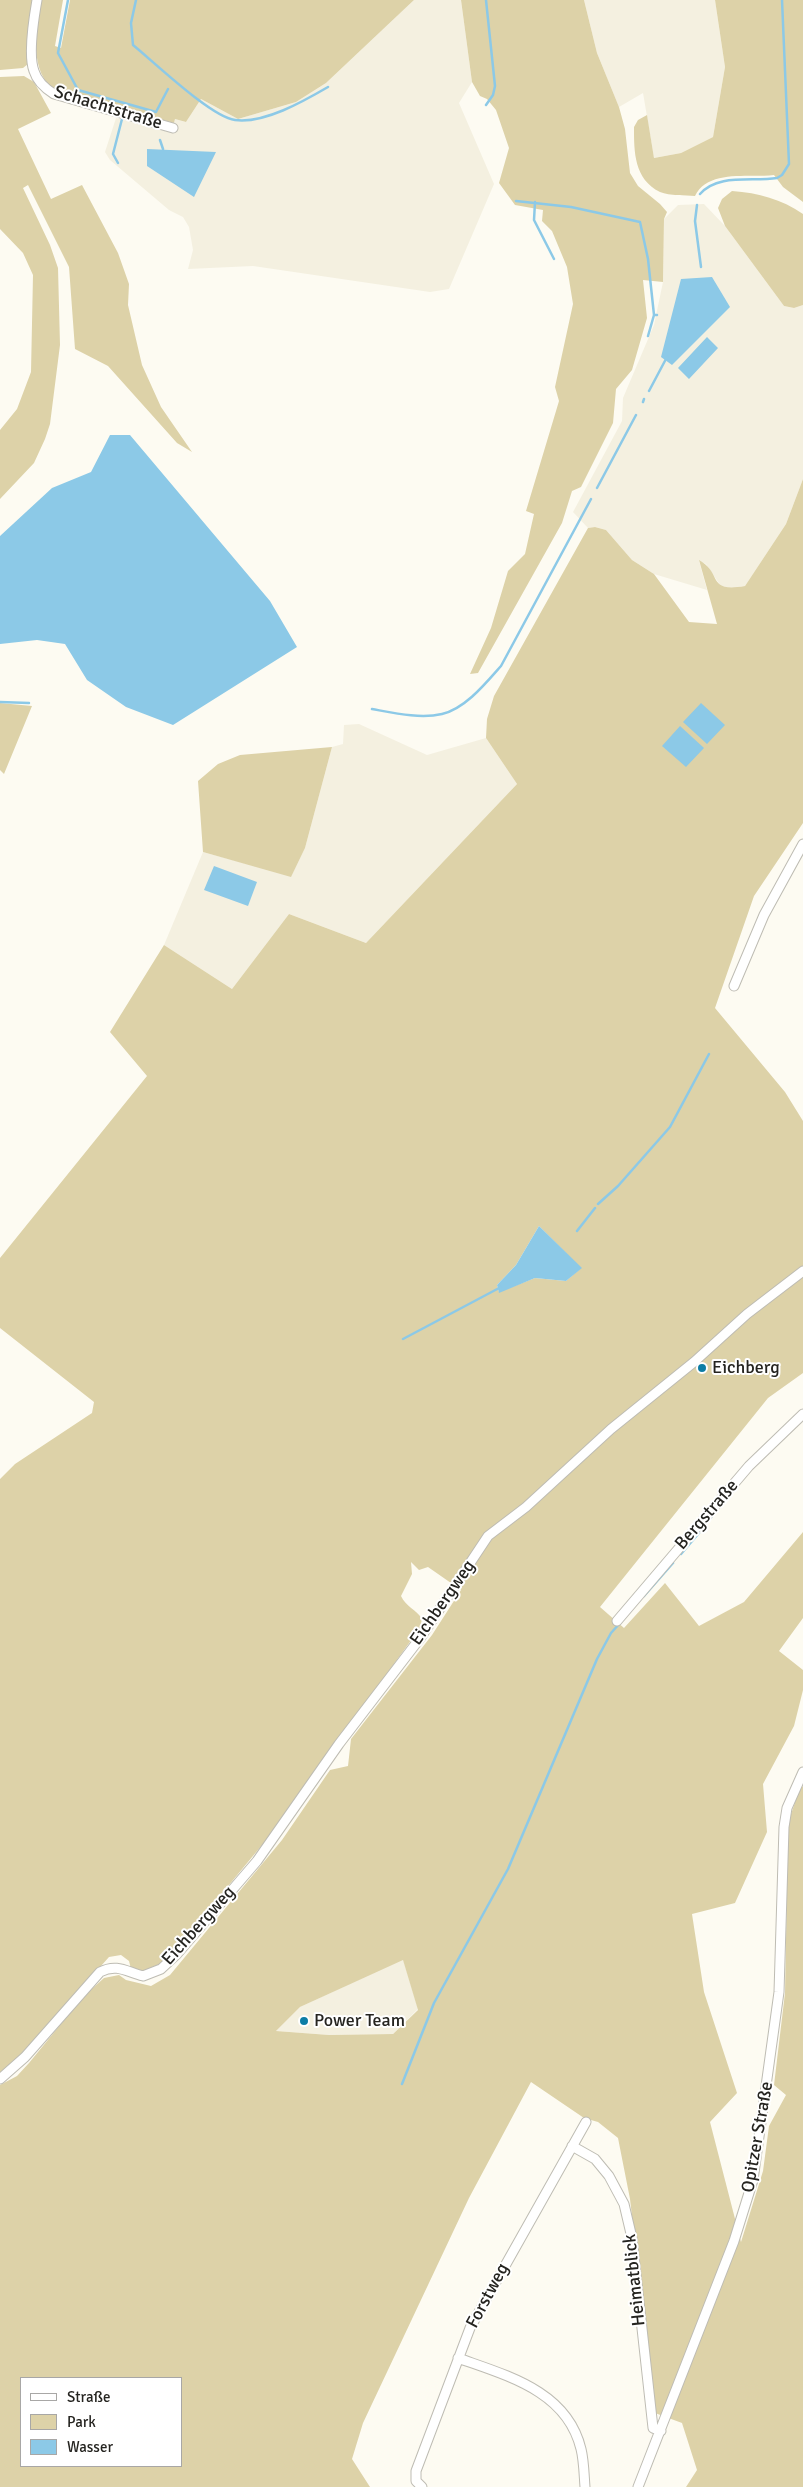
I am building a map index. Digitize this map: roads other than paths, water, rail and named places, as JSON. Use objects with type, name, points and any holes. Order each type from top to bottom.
[{"type":"street","name":"Schachtstraße","points":[[37,0],[32,60],[34,72],[45,89],[54,94],[173,128]]},
{"type":"street","points":[[734,986],[764,915],[803,844]]},
{"type":"street","name":"Eichbergweg","points":[[0,2079],[26,2057],[100,1972],[113,1967],[122,1968],[132,1974],[144,1976],[161,1969],[178,1954],[257,1861],[339,1744],[421,1637],[488,1536],[518,1513],[611,1429],[694,1362],[747,1314],[803,1271]]},
{"type":"street","name":"Bergstraße","points":[[616,1621],[752,1462],[803,1414]]},
{"type":"street","name":"Opitzer Straße","points":[[638,2487],[734,2241],[753,2180],[779,1992],[784,1827],[787,1808],[803,1772]]},
{"type":"street","name":"Forstweg","points":[[419,2484],[416,2471],[458,2358],[484,2300],[586,2122]]},
{"type":"street","name":"Heimatblick","points":[[572,2146],[595,2159],[610,2176],[624,2204],[632,2238],[653,2428],[661,2431]]},
{"type":"street","points":[[458,2358],[525,2382],[558,2406],[572,2426],[581,2449],[585,2487]]},
{"type":"water","points":[[147,149],[216,152],[194,197],[147,166]]},
{"type":"water","points":[[712,277],[730,307],[672,365],[661,357],[681,279]]},
{"type":"water","points":[[707,337],[718,348],[689,379],[678,368]]},
{"type":"water","points":[[110,435],[130,435],[270,601],[297,647],[173,725],[126,707],[87,680],[65,644],[37,640],[0,644],[0,536],[52,488],[91,472]]},
{"type":"water","points":[[701,703],[725,725],[707,744],[683,722]]},
{"type":"water","points":[[680,726],[704,748],[686,767],[662,746]]},
{"type":"water","points":[[214,866],[257,882],[248,906],[204,890]]},
{"type":"water","points":[[539,1226],[582,1268],[566,1281],[535,1278],[499,1293],[497,1285],[516,1265]]},
{"type":"waterway","points":[[68,0],[58,53],[78,90],[156,112],[168,89]]},
{"type":"waterway","points":[[136,0],[131,23],[133,45],[198,99],[225,117],[235,120],[246,120],[271,115],[296,105],[328,87]]},
{"type":"waterway","points":[[486,0],[495,86],[493,95],[486,105]]},
{"type":"waterway","points":[[700,194],[707,187],[716,183],[777,178],[782,175],[789,164],[782,0]]},
{"type":"waterway","points":[[118,163],[113,154],[122,119]]},
{"type":"waterway","points":[[160,140],[163,149]]},
{"type":"waterway","points":[[516,201],[571,207],[640,222],[648,259],[654,315],[657,315]]},
{"type":"waterway","points":[[535,202],[534,220],[554,259]]},
{"type":"waterway","points":[[697,205],[695,221],[701,267]]},
{"type":"waterway","points":[[648,336],[654,315]]},
{"type":"waterway","points":[[649,391],[667,357]]},
{"type":"waterway","points":[[597,488],[636,415]]},
{"type":"waterway","points":[[372,709],[407,715],[425,716],[442,714],[459,707],[489,680],[501,666],[591,499]]},
{"type":"waterway","points":[[0,702],[29,703]]},
{"type":"waterway","points":[[598,1204],[618,1186],[670,1127],[709,1054]]},
{"type":"waterway","points":[[577,1231],[595,1208]]},
{"type":"waterway","points":[[403,1339],[501,1287]]},
{"type":"waterway","points":[[704,1526],[713,1515]]},
{"type":"waterway","points":[[681,1554],[699,1533]]},
{"type":"waterway","points":[[644,1596],[673,1563]]},
{"type":"waterway","points":[[402,2084],[434,2003],[508,1869],[597,1659],[611,1633],[620,1623]]},
{"type":"place","name":"Eichberg","points":[[702,1368]]},
{"type":"place","name":"Power Team","points":[[304,2021]]}]
